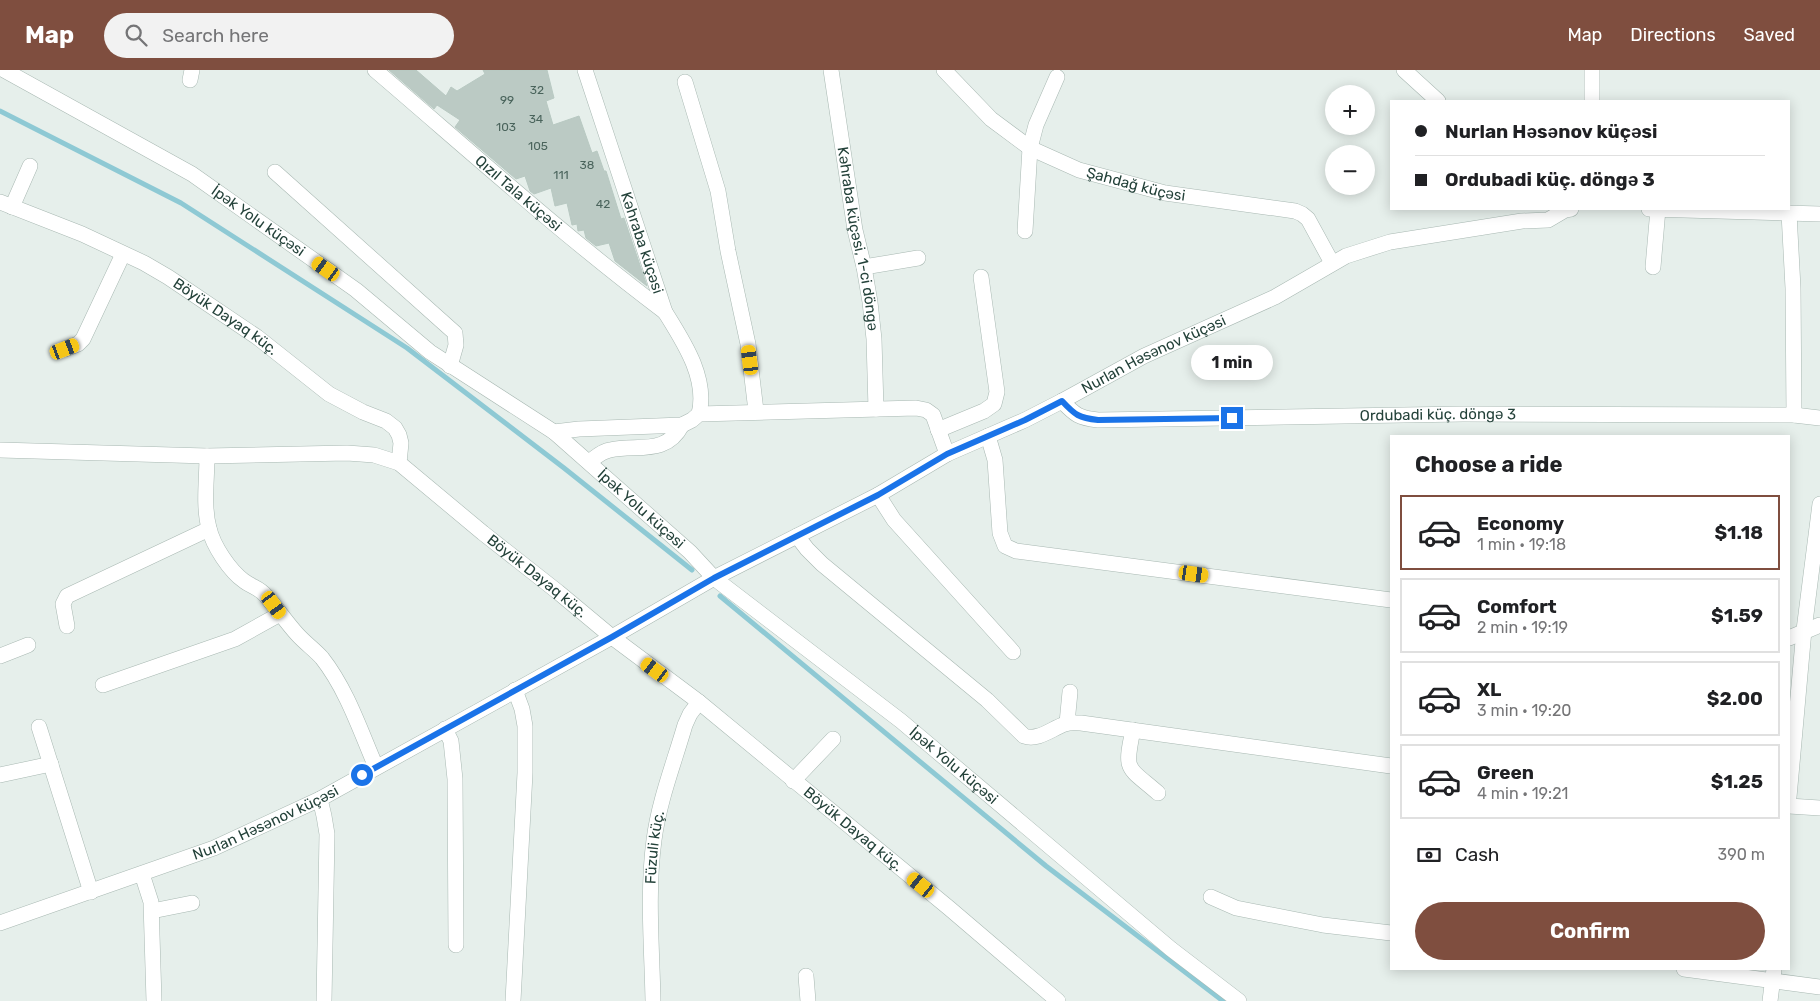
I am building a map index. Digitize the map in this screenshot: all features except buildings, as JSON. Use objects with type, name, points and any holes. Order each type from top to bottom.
[{"type":"street","name":"İpək Yolu küçəsi","points":[[4,70],[192,174],[356,290],[430,352],[554,432],[690,552],[714,578],[902,721],[1171,949],[1239,1001]]},
{"type":"street","name":"Qızıl Tala küçəsi","points":[[375,70],[505,183],[620,278],[665,312]]},
{"type":"street","name":"Kəhraba küçəsi","points":[[586,70],[665,312],[683,342],[696,370],[701,397],[699,414]]},
{"type":"street","name":"Kəhraba küçəsi, 1-ci döngə","points":[[831,70],[856,230],[870,302],[874,339],[876,409]]},
{"type":"street","name":"Şahdağ küçəsi","points":[[944,70],[991,119],[1030,148],[1079,170],[1165,193],[1295,211],[1308,219],[1332,263]]},
{"type":"street","points":[[1404,70],[1437,100]]},
{"type":"street","points":[[1592,70],[1592,100]]},
{"type":"street","points":[[1025,231],[1030,148],[1036,125],[1057,77]]},
{"type":"street","points":[[685,82],[718,191],[728,251],[748,344],[756,411]]},
{"type":"street","points":[[6,205],[30,166]]},
{"type":"street","points":[[275,172],[455,333],[456,345],[450,366]]},
{"type":"street","name":"Böyük Dayaq küç.","points":[[6,205],[82,234],[168,277],[257,337],[330,394],[363,412],[386,421],[395,428],[399,435],[402,451],[399,463],[612,637],[699,702],[949,908],[1058,1001]]},
{"type":"street","name":"Nurlan Həsənov küçəsi","points":[[0,923],[214,848],[320,799],[612,637],[714,578],[878,495],[947,454],[1062,401],[1144,356],[1275,297],[1332,263],[1366,248],[1390,242],[1522,221],[1548,220],[1569,210]]},
{"type":"street","points":[[1653,267],[1658,210]]},
{"type":"street","points":[[1713,210],[1820,214]]},
{"type":"street","points":[[1789,213],[1793,288],[1794,415]]},
{"type":"street","points":[[65,349],[78,344],[83,339],[123,254]]},
{"type":"street","points":[[864,267],[918,258]]},
{"type":"street","points":[[938,430],[984,411],[994,404],[997,392],[981,277]]},
{"type":"street","name":"Ordubadi küç. döngə 3","points":[[1062,401],[1074,414],[1082,418],[1098,420],[1463,414],[1794,415],[1820,418]]},
{"type":"street","points":[[554,432],[579,429],[682,425],[699,414],[916,408],[926,410],[933,415],[947,454]]},
{"type":"street","points":[[589,462],[602,452],[611,449],[649,448],[662,444],[673,438],[682,425]]},
{"type":"street","points":[[988,436],[996,469],[1000,533],[1005,546],[1016,551],[1390,600]]},
{"type":"street","points":[[0,450],[207,456],[346,453],[374,455],[399,463]]},
{"type":"street","points":[[207,456],[207,512],[209,529],[224,560],[236,575],[247,583],[259,588],[267,596],[298,635],[321,657],[334,674],[348,701],[376,767]]},
{"type":"street","points":[[878,495],[894,520],[1014,652]]},
{"type":"street","points":[[1790,786],[1804,630],[1820,504]]},
{"type":"street","points":[[67,626],[63,604],[67,596],[209,529]]},
{"type":"street","points":[[797,536],[822,564],[987,700],[1024,736],[1036,737],[1066,723],[1081,722],[1390,766]]},
{"type":"street","points":[[103,686],[235,639],[280,614]]},
{"type":"street","points":[[1790,637],[1804,630],[1820,625]]},
{"type":"street","points":[[0,656],[28,645]]},
{"type":"street","points":[[513,1001],[525,745],[525,726],[522,709],[514,690]]},
{"type":"street","points":[[1066,723],[1070,692]]},
{"type":"street","name":"Füzuli küç.","points":[[653,1001],[651,877],[654,839],[662,802],[685,725],[699,702]]},
{"type":"street","points":[[39,727],[91,892]]},
{"type":"street","points":[[445,728],[451,741],[455,779],[456,945]]},
{"type":"street","points":[[1133,730],[1128,764],[1132,771],[1158,793]]},
{"type":"street","points":[[793,781],[833,739]]},
{"type":"street","points":[[0,775],[51,764]]},
{"type":"street","points":[[320,799],[327,834],[324,1001]]},
{"type":"street","points":[[1790,806],[1820,808]]},
{"type":"street","points":[[142,874],[150,893],[152,911],[154,1001]]},
{"type":"street","points":[[1211,897],[1236,908],[1323,925],[1390,933]]},
{"type":"street","points":[[152,911],[192,903]]},
{"type":"street","points":[[1702,970],[1773,974],[1820,987]]},
{"type":"street","points":[[1770,1001],[1773,974]]},
{"type":"street","points":[[806,976],[808,1001]]},
{"type":"waterway","points":[[0,111],[181,203],[407,348],[564,468],[692,570]]},
{"type":"waterway","points":[[720,596],[1046,866],[1223,1001]]},
{"type":"route","points":[[362,775],[612,637],[714,578],[878,495],[947,454],[1025,420],[1062,401],[1074,414],[1082,418],[1098,420],[1232,418]]}]
